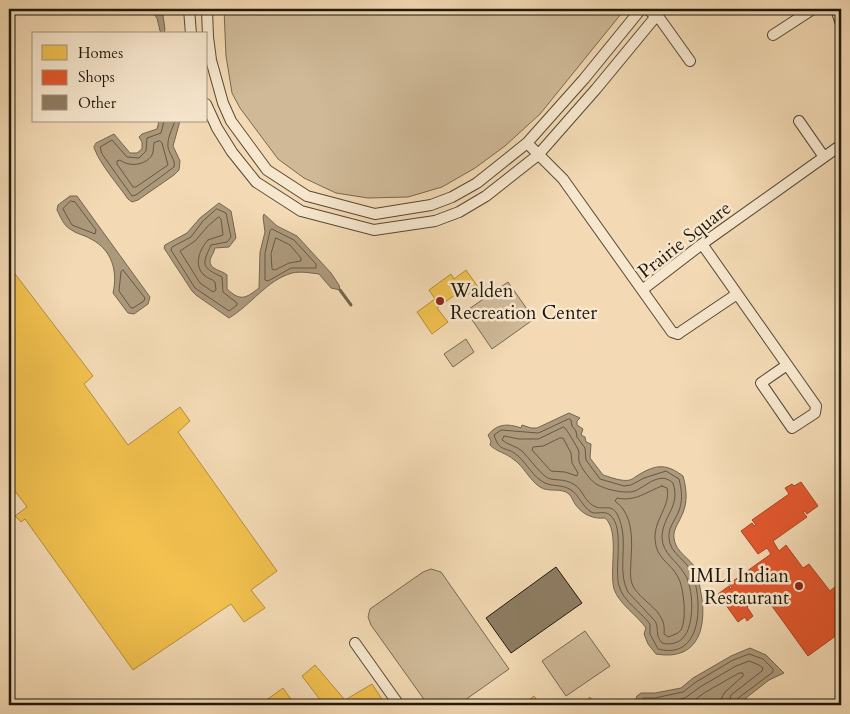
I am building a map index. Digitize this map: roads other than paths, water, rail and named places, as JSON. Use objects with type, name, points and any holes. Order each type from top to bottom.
[{"type":"street","points":[[189,9],[191,32]]},
{"type":"street","points":[[207,9],[208,32]]},
{"type":"street","points":[[208,37],[217,84],[231,121],[245,143],[267,170],[307,196],[375,214],[431,205],[452,197],[477,183],[527,143],[584,79],[641,9]]},
{"type":"street","points":[[647,9],[659,12]]},
{"type":"street","points":[[774,35],[813,9]]},
{"type":"street","points":[[836,9],[841,24]]},
{"type":"street","points":[[659,12],[660,19],[690,61]]},
{"type":"street","points":[[208,108],[217,128],[232,152],[256,182],[301,211],[374,230],[435,221],[459,212],[486,196],[538,155],[596,89],[659,12]]},
{"type":"street","points":[[799,121],[824,157]]},
{"type":"street","points":[[527,143],[563,179],[642,290]]},
{"type":"street","name":"Prairie Square","points":[[737,294],[678,334],[668,328],[642,290],[702,244],[841,145]]},
{"type":"street","points":[[702,244],[787,365],[817,408],[815,413],[792,428],[761,383],[787,365]]},
{"type":"street","points":[[355,643],[399,705]]},
{"type":"water","points":[[150,9],[162,9],[164,32],[160,31],[157,18]]},
{"type":"water","points":[[159,122],[180,122],[173,146],[180,161],[179,170],[138,200],[132,202],[105,168],[97,156],[94,146],[96,143],[114,134],[130,153],[137,153],[142,149],[142,142],[139,137],[142,134],[157,129]]},
{"type":"water","points":[[70,196],[77,196],[150,297],[148,304],[134,314],[128,313],[113,293],[115,277],[109,255],[91,239],[68,228],[61,218],[57,210],[58,205]]},
{"type":"water","points":[[219,203],[231,211],[236,238],[229,247],[215,248],[210,263],[214,268],[227,275],[227,289],[236,296],[247,296],[259,288],[260,252],[265,232],[264,214],[277,226],[297,236],[331,273],[340,290],[331,288],[319,274],[292,273],[275,281],[229,318],[196,295],[164,248],[165,245],[187,233],[200,218]]},
{"type":"water","points":[[569,413],[580,418],[577,421],[577,425],[583,429],[581,435],[585,437],[586,442],[591,444],[590,458],[603,475],[620,480],[630,480],[652,468],[667,467],[683,476],[686,502],[675,530],[674,538],[677,547],[697,571],[703,614],[698,637],[692,646],[683,652],[671,655],[656,654],[648,644],[644,634],[646,628],[616,594],[613,581],[612,532],[605,518],[596,518],[585,514],[566,492],[547,490],[540,487],[517,462],[490,445],[491,441],[488,435],[499,427],[511,425],[521,428],[522,425],[537,428]]},
{"type":"water","points":[[750,648],[766,655],[784,673],[769,680],[737,705],[639,705],[635,701],[641,693],[655,693],[681,688],[693,678],[731,656]]},
{"type":"waterway","points":[[340,290],[351,305]]},
{"type":"place","name":"Walden Recreation Center","points":[[440,301]]},
{"type":"place","name":"IMLI Indian Restaurant","points":[[799,586]]}]
